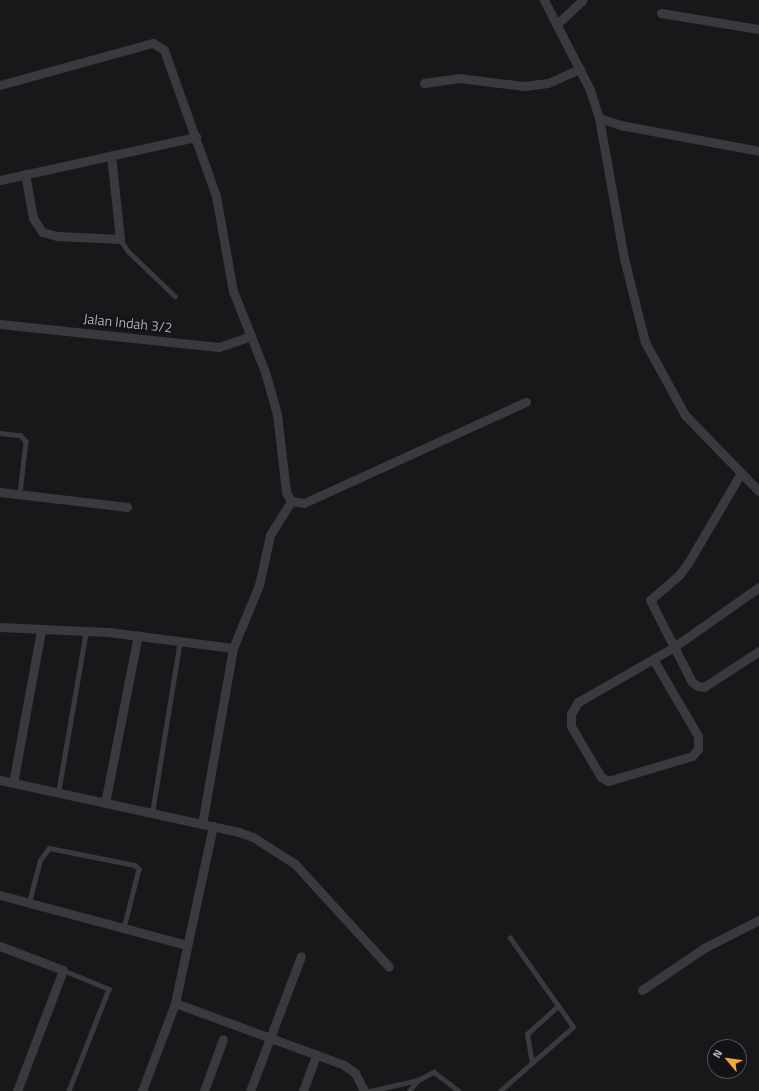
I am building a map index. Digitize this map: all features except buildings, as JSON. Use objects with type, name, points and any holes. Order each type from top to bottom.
[{"type":"street","points":[[544,0],[590,90],[599,118],[624,258],[645,342],[685,415],[759,491]]},
{"type":"street","points":[[557,24],[583,0]]},
{"type":"street","points":[[660,13],[759,29]]},
{"type":"street","points":[[0,85],[153,43],[164,50],[216,196],[233,292],[251,336],[277,414],[286,492],[291,501]]},
{"type":"street","points":[[424,82],[458,78],[524,86],[548,83],[580,69]]},
{"type":"street","points":[[599,118],[620,125],[759,151]]},
{"type":"street","points":[[0,180],[196,137]]},
{"type":"street","points":[[24,174],[33,218],[42,232],[57,236],[120,239],[111,155]]},
{"type":"street","name":"Jalan Indah 3/2","points":[[0,324],[218,347],[251,336]]},
{"type":"street","points":[[291,501],[304,503],[526,402]]},
{"type":"street","points":[[741,473],[688,563],[679,575],[650,600],[692,682],[698,686],[704,687],[759,651]]},
{"type":"street","points":[[0,492],[127,507]]},
{"type":"street","points":[[202,824],[233,648],[259,585],[270,534],[291,501]]},
{"type":"street","points":[[653,659],[698,736],[698,749],[692,756],[608,781],[601,776],[571,726],[571,714],[578,702],[653,659],[674,647],[759,587]]},
{"type":"street","points":[[0,627],[86,631],[181,640],[233,648]]},
{"type":"street","points":[[12,783],[41,630]]},
{"type":"street","points":[[105,803],[138,636]]},
{"type":"street","points":[[0,780],[213,826],[254,837],[286,857],[389,968]]},
{"type":"street","points":[[142,1091],[175,1003],[186,945],[213,826]]},
{"type":"street","points":[[0,894],[186,945]]},
{"type":"street","points":[[642,990],[704,948],[759,920]]},
{"type":"street","points":[[0,946],[63,970],[17,1091]]},
{"type":"street","points":[[250,1091],[301,956]]},
{"type":"street","points":[[175,1003],[350,1068],[364,1091]]},
{"type":"street","points":[[204,1091],[223,1039]]},
{"type":"street","points":[[303,1091],[316,1055]]},
{"type":"street","points":[[357,1091],[359,1081]]},
{"type":"lane","points":[[120,239],[128,251],[175,296]]},
{"type":"lane","points":[[0,433],[20,435],[26,441],[20,494]]},
{"type":"lane","points":[[58,793],[86,631]]},
{"type":"lane","points":[[152,813],[181,640]]},
{"type":"lane","points":[[29,902],[40,860],[50,848],[135,865],[139,869],[124,928]]},
{"type":"lane","points":[[500,1091],[573,1027],[510,938]]},
{"type":"lane","points":[[63,970],[109,989],[69,1091]]},
{"type":"lane","points":[[532,1063],[527,1034],[558,1006]]},
{"type":"lane","points":[[370,1091],[418,1080],[434,1072],[459,1091]]},
{"type":"lane","points":[[409,1091],[418,1080]]}]
